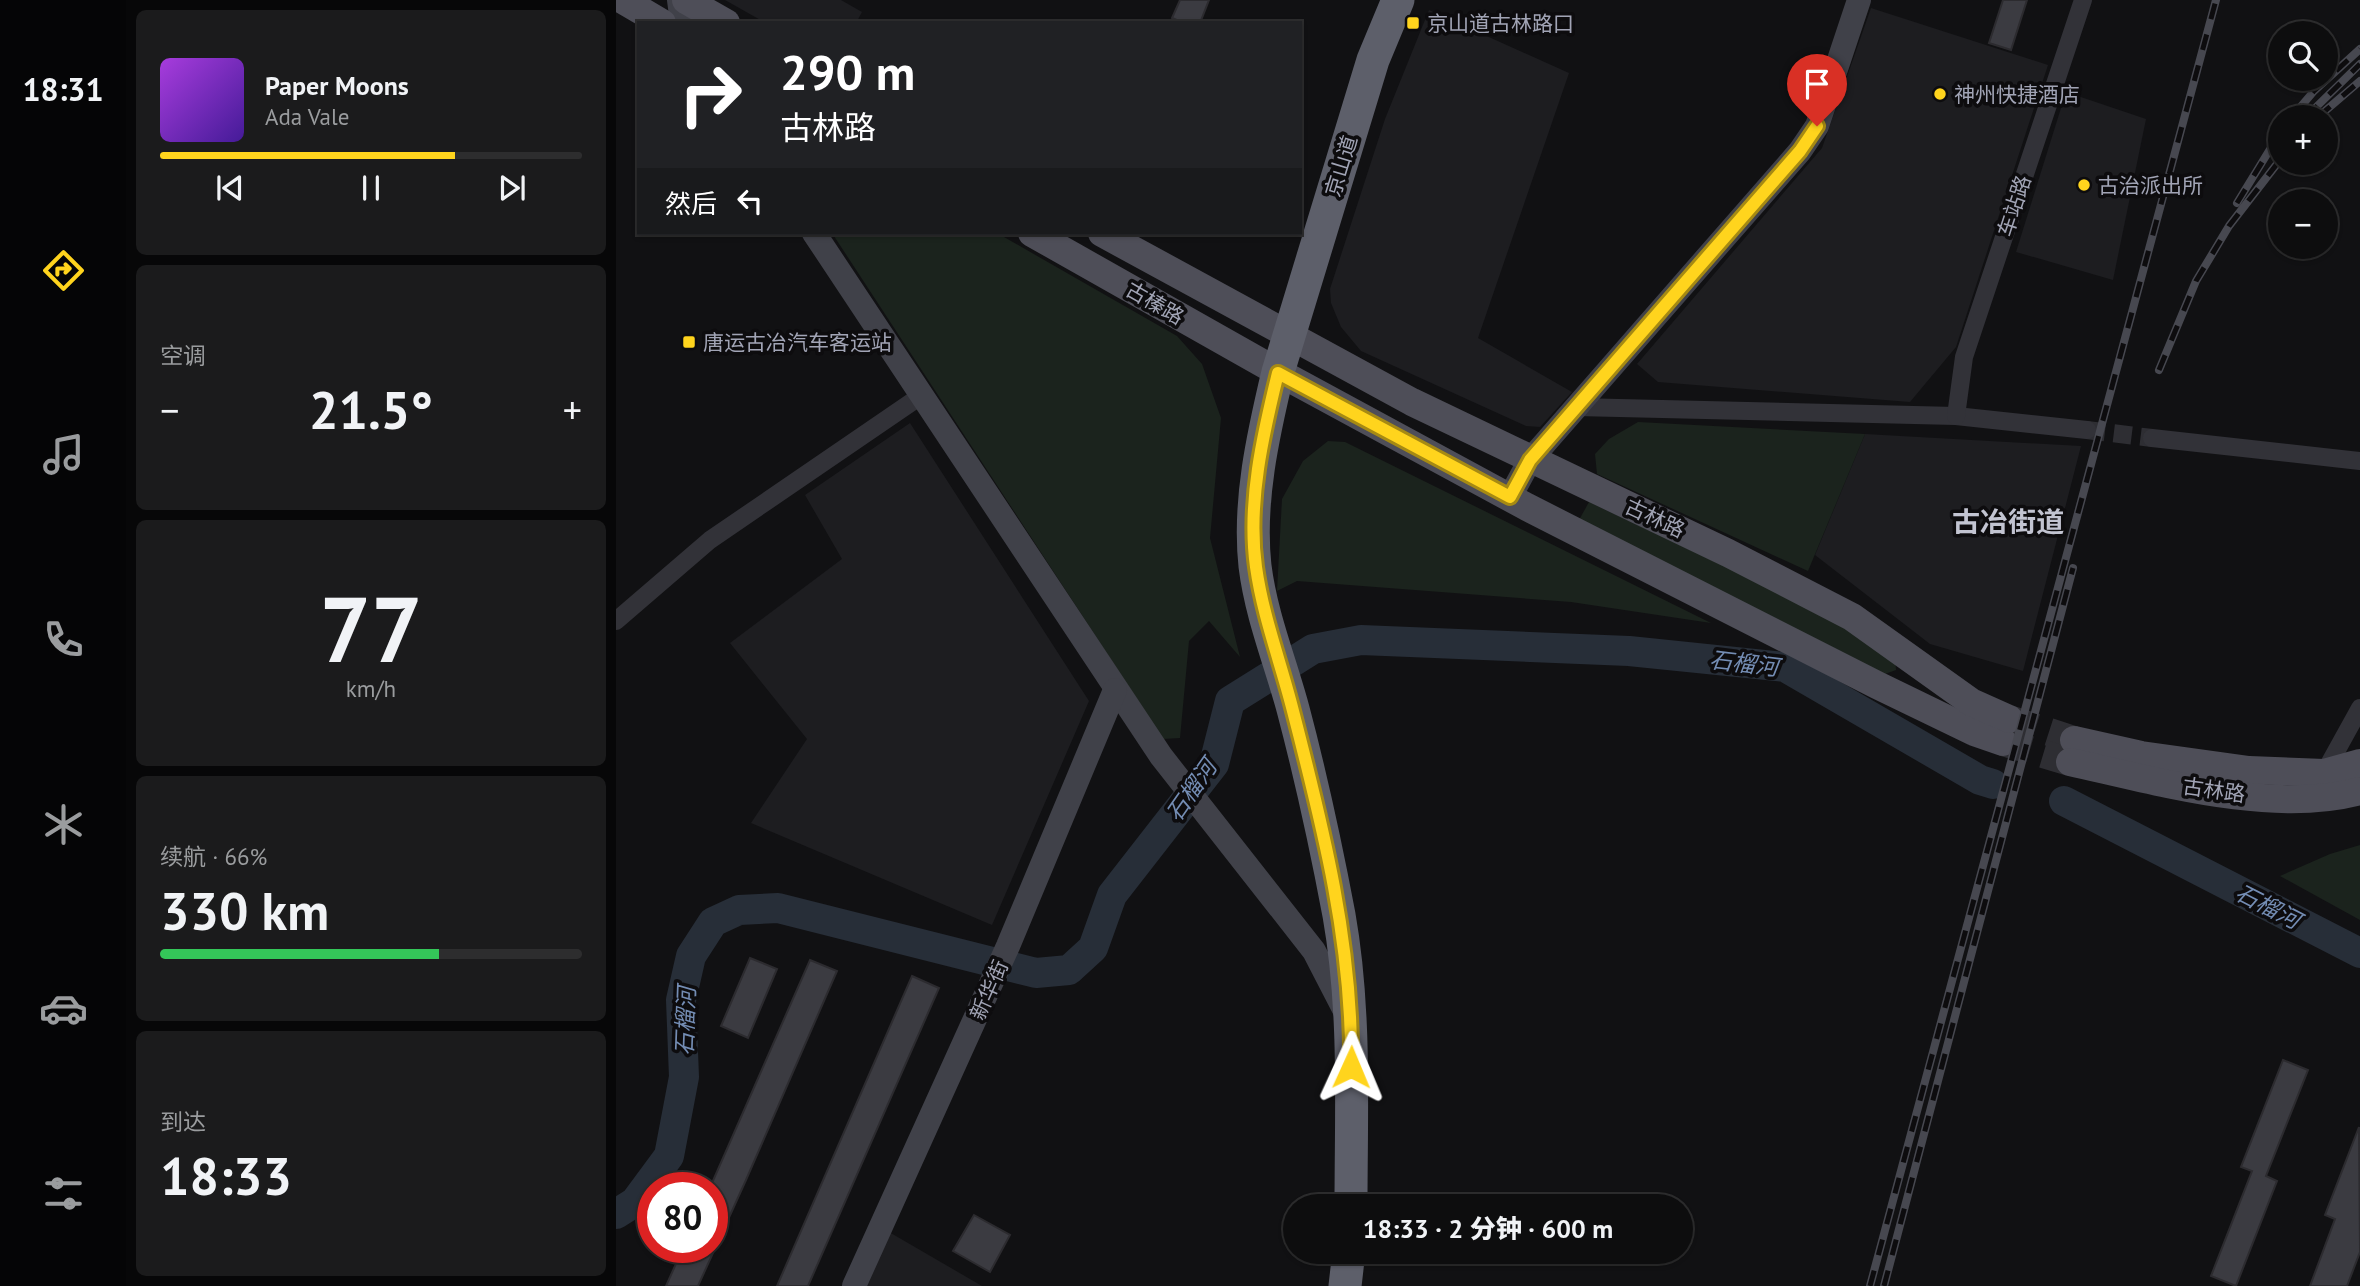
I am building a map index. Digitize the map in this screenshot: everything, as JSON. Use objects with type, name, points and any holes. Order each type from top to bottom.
[{"type":"highway","name":"京山道","points":[[1351,1194],[1351,1023],[1340,919],[1320,817],[1269,632],[1255,565],[1254,505],[1266,422],[1278,373],[1373,60],[1398,0]]},
{"type":"highway","points":[[1345,1286],[1348,1264]]},
{"type":"main road","points":[[623,0],[659,21]]},
{"type":"main road","points":[[685,0],[722,21]]},
{"type":"main road","name":"古榛路","points":[[1036,235],[1278,373]]},
{"type":"main road","name":"古榛路","points":[[1106,235],[1290,334]]},
{"type":"main road","name":"古林路","points":[[1278,373],[1510,497],[1877,685],[1974,732],[2006,730],[1852,617],[1728,553],[1412,402],[1290,334]]},
{"type":"main road","name":"古林路","points":[[2360,762],[2324,773],[2249,771],[2141,755],[2072,751],[2226,794],[2309,799],[2360,792]]},
{"type":"street","points":[[679,0],[682,21]]},
{"type":"street","points":[[1510,497],[1530,460],[1800,151],[1817,126],[1859,0]]},
{"type":"street","name":"车站路","points":[[1956,416],[1964,357],[2083,0]]},
{"type":"street","points":[[815,235],[1115,690],[1161,756],[1314,951],[1351,1023]]},
{"type":"street","points":[[616,621],[710,540],[922,396]]},
{"type":"street","points":[[1576,407],[1956,416],[2087,430]]},
{"type":"street","points":[[2152,438],[2360,461]]},
{"type":"street","name":"新华街","points":[[854,1286],[996,974],[1115,690]]},
{"type":"street","points":[[2309,799],[2360,708]]},
{"type":"shaded area","points":[[725,0],[841,0],[862,12],[857,21],[762,21]]},
{"type":"shaded area","points":[[1871,8],[2048,65],[1956,347],[1910,402],[1658,382],[1637,364],[1822,148]]},
{"type":"shaded area","points":[[1429,10],[1569,73],[1478,338],[1572,392],[1540,427],[1526,426],[1361,351],[1341,327],[1331,303],[1330,289],[1385,119]]},
{"type":"shaded area","name":"古治派出所","points":[[2066,92],[2146,119],[2113,280],[2016,252]]},
{"type":"shaded area","points":[[833,235],[1000,235],[1177,336],[1202,364],[1221,418],[1210,538],[1240,657],[1209,621],[1189,641],[1180,738],[1163,739]]},
{"type":"shaded area","points":[[1638,422],[1865,434],[1808,571],[1597,474],[1595,454],[1609,439]]},
{"type":"shaded area","points":[[910,423],[1089,701],[992,925],[751,823],[807,739],[730,643],[842,559],[805,495]]},
{"type":"shaded area","points":[[1865,434],[2081,446],[2023,671],[1930,644],[1815,555]]},
{"type":"shaded area","points":[[1328,441],[1345,442],[1711,623],[1571,602],[1297,581],[1277,591],[1282,499],[1303,461]]},
{"type":"shaded area","points":[[1589,502],[1810,607],[1895,659],[1896,670],[1885,674],[1579,520]]},
{"type":"shaded area","points":[[2360,845],[2360,920],[2280,876],[2330,854]]},
{"type":"shaded area","points":[[889,1232],[982,1286],[866,1286]]},
{"type":"building","points":[[1180,0],[1209,0],[1201,21],[1179,21],[1172,18]]},
{"type":"building","points":[[2003,0],[2027,0],[2011,50],[1989,43]]},
{"type":"building","points":[[750,958],[777,969],[748,1038],[721,1026]]},
{"type":"building","points":[[810,960],[837,971],[728,1220],[728,1172],[717,1172]]},
{"type":"building","points":[[912,976],[939,988],[808,1286],[777,1286]]},
{"type":"building","points":[[2283,1060],[2308,1070],[2266,1176],[2277,1181],[2236,1286],[2211,1276],[2252,1171],[2241,1167]]},
{"type":"building","points":[[2359,1127],[2360,1252],[2347,1286],[2310,1286],[2335,1219],[2325,1215]]},
{"type":"building","points":[[974,1215],[1010,1235],[990,1272],[953,1251]]},
{"type":"building","points":[[676,1263],[708,1263],[698,1286],[666,1286]]},
{"type":"waterway","name":"石榴河","points":[[616,1214],[635,1202],[669,1156],[684,1077],[681,1000],[691,956],[713,922],[739,910],[778,908],[1036,973],[1069,970],[1093,948],[1112,895],[1214,764],[1230,701],[1313,649],[1361,640],[1629,651],[1785,667],[1980,780],[1993,784]]},
{"type":"waterway","name":"石榴河","points":[[2064,801],[2360,953]]},
{"type":"tunnel","points":[[2087,430],[2152,438]]},
{"type":"tunnel","points":[[2009,719],[2074,740]]},
{"type":"tunnel","points":[[2003,742],[2070,762]]},
{"type":"railway","points":[[1870,1286],[2216,0]]},
{"type":"railway","points":[[2302,105],[2360,49]]},
{"type":"railway","points":[[2318,105],[2360,64]]},
{"type":"railway","points":[[2332,105],[2360,81]]},
{"type":"railway","points":[[2237,203],[2268,153]]},
{"type":"railway","points":[[2159,370],[2196,281],[2229,226],[2268,175]]},
{"type":"railway","points":[[1884,1286],[2073,568]]},
{"type":"place","name":"京山道古林路口","points":[[1413,23]]},
{"type":"place","name":"神州快捷酒店","points":[[1940,94]]},
{"type":"place","name":"古治派出所","points":[[2084,185]]},
{"type":"place","name":"唐运古冶汽车客运站","points":[[689,342]]},
{"type":"district","name":"古冶街道","points":[[2008,521]]},
{"type":"route","points":[[1351,1067],[1351,1023],[1340,919],[1320,817],[1269,632],[1255,565],[1254,505],[1266,422],[1278,373],[1510,497],[1530,460],[1800,151],[1817,126]]}]
